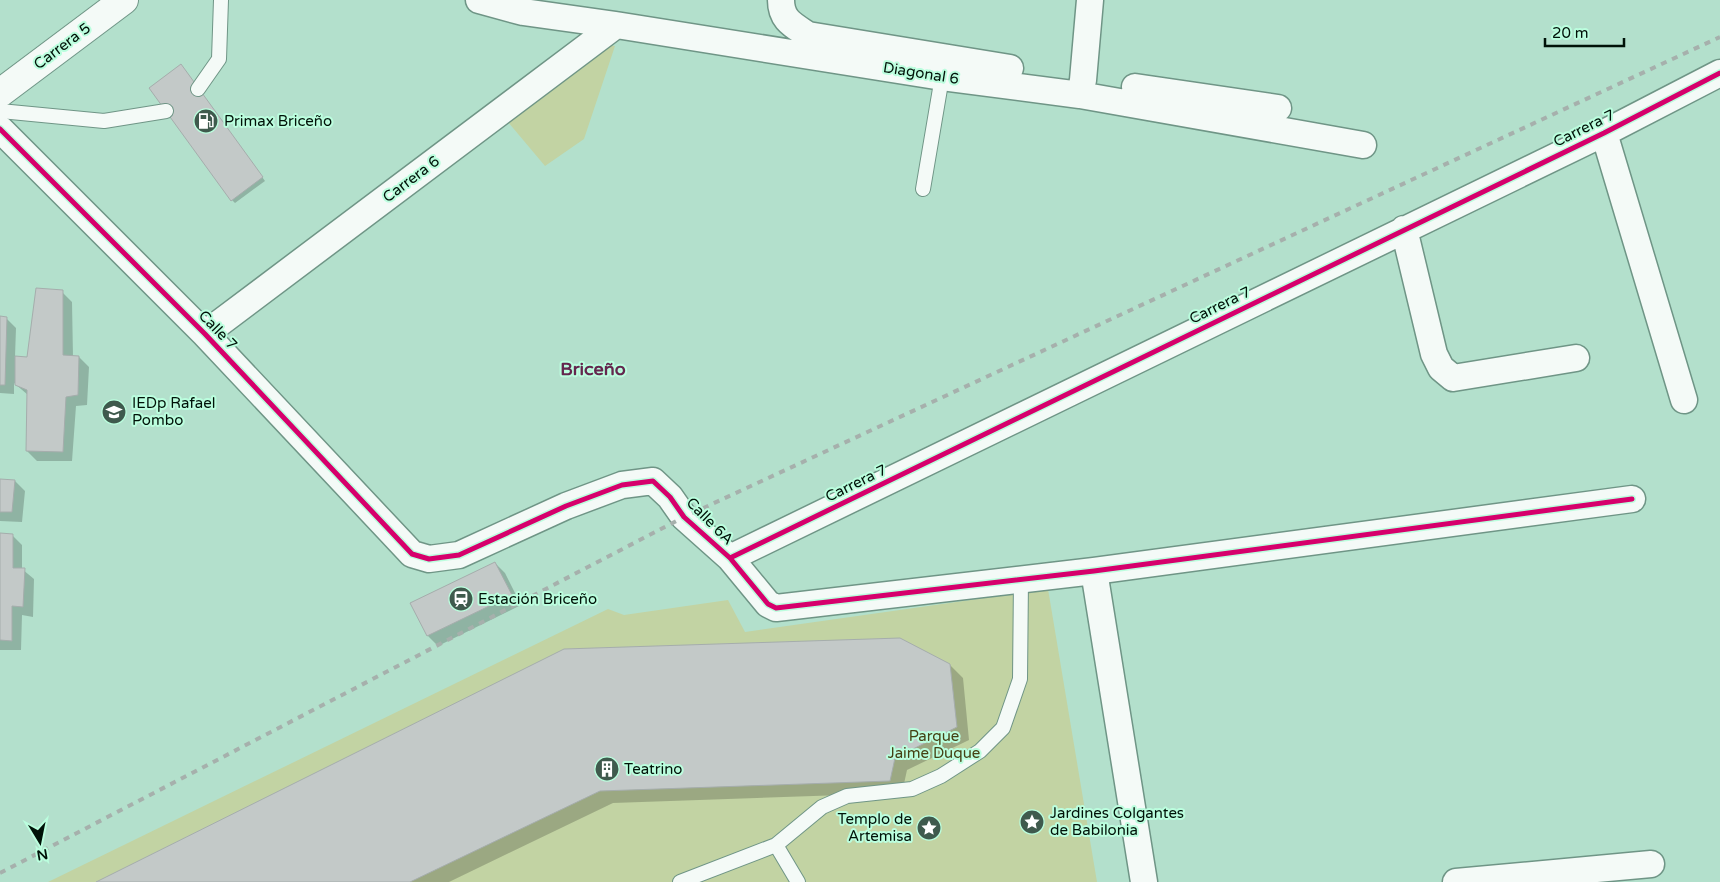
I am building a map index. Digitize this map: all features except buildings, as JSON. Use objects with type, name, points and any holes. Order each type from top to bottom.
[{"type":"main road","name":"Carrera 5","points":[[0,93],[124,0]]},
{"type":"street","name":"Diagonal 6","points":[[480,0],[523,12],[942,76],[1082,88],[1362,144]]},
{"type":"street","points":[[781,0],[781,9],[786,21],[808,36],[1082,88],[1278,108]]},
{"type":"street","points":[[1082,88],[1090,0]]},
{"type":"street","name":"Carrera 6","points":[[205,334],[616,25]]},
{"type":"street","name":"Carrera 7","points":[[730,558],[1604,133],[1720,73]]},
{"type":"street","name":"Calle 7","points":[[0,129],[205,334],[412,554],[428,559],[459,555],[566,506],[622,485]]},
{"type":"street","points":[[1604,133],[1684,400]]},
{"type":"street","points":[[1404,229],[1434,354],[1441,368],[1453,378],[1576,358]]},
{"type":"street","name":"Calle 6A","points":[[622,485],[653,481],[670,497],[684,517],[730,558],[768,604],[776,608],[1021,579]]},
{"type":"street","points":[[1021,579],[1094,571],[1632,499]]},
{"type":"street","points":[[1094,571],[1144,882]]},
{"type":"street","points":[[1456,882],[1651,864]]},
{"type":"lane","points":[[198,89],[219,59],[221,0]]},
{"type":"lane","points":[[923,189],[942,76]]},
{"type":"lane","points":[[0,111],[104,121],[166,111]]},
{"type":"lane","points":[[680,882],[776,845],[822,807],[847,796],[912,789],[941,776],[980,751],[1004,728],[1020,679],[1021,579]]},
{"type":"lane","points":[[776,845],[798,882]]},
{"type":"green space","points":[[600,43],[615,46],[584,139],[545,166],[503,116]]},
{"type":"green space","name":"Parque Jaime Duque","points":[[1048,589],[1097,882],[48,882],[608,609],[624,615],[728,600],[745,632]]},
{"type":"railway","points":[[0,873],[684,517],[1720,37]]},
{"type":"cycle path","points":[[730,558],[1604,133],[1720,73]]},
{"type":"cycle path","points":[[0,129],[205,334],[412,554],[429,559],[459,555],[566,506],[622,485],[653,481],[670,497],[684,517],[730,558],[768,604],[776,608],[1094,571],[1632,499]]},
{"type":"place","name":"Primax Briceño","points":[[206,121]]},
{"type":"place","name":"IEDp Rafael Pombo","points":[[114,412]]},
{"type":"place","name":"Estación Briceño","points":[[461,599]]},
{"type":"place","name":"Teatrino","points":[[607,769]]},
{"type":"place","name":"Jardines Colgantes de Babilonia","points":[[1032,822]]},
{"type":"place","name":"Templo de Artemisa","points":[[929,828]]},
{"type":"district","name":"Briceño","points":[[593,369]]}]
